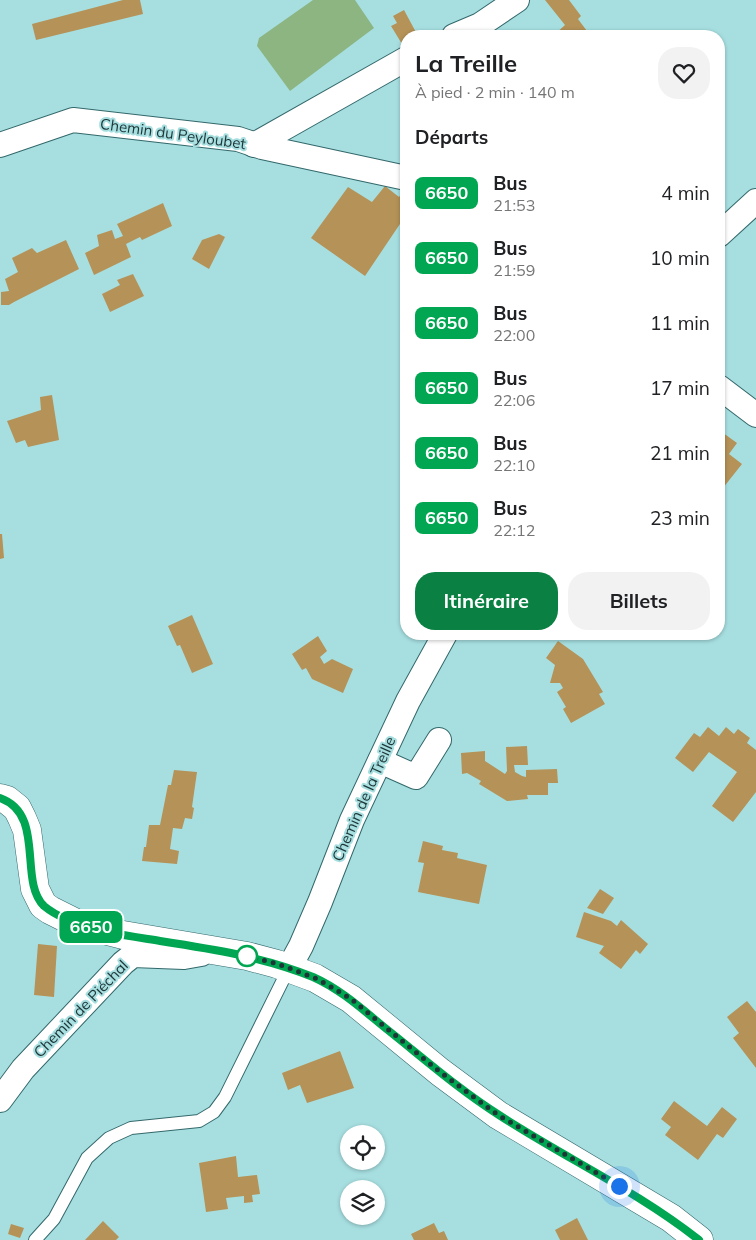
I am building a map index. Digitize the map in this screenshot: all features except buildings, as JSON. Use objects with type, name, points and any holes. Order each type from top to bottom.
[{"type":"street","points":[[468,30],[480,25],[517,0]]},
{"type":"street","points":[[254,145],[400,62]]},
{"type":"street","name":"Chemin du Peyloubet","points":[[0,145],[73,120],[238,139],[254,145],[400,177]]},
{"type":"street","points":[[725,229],[756,201]]},
{"type":"street","points":[[725,392],[756,415]]},
{"type":"street","name":"Chemin de la Treille","points":[[289,968],[301,946],[352,820],[408,700],[442,640]]},
{"type":"street","points":[[380,761],[416,778],[439,740]]},
{"type":"street","points":[[0,798],[7,800],[17,808],[22,818],[27,830],[35,889],[43,905],[50,910],[76,923],[114,933],[256,958],[315,978],[351,999],[440,1072],[498,1115],[671,1218],[699,1240]]},
{"type":"street","name":"Chemin de Piéchal","points":[[0,1100],[23,1069],[123,963],[133,955],[184,958],[198,956],[209,950]]},
{"type":"lane","points":[[35,1240],[54,1219],[87,1158],[108,1138],[132,1128],[200,1120],[214,1112],[225,1097],[289,968]]},
{"type":"green space","points":[[313,0],[355,0],[374,28],[290,91],[257,46],[259,38]]},
{"type":"bus line","name":"6650","points":[[0,798],[7,800],[17,808],[22,818],[27,830],[35,889],[43,905],[50,910],[76,923],[123,935],[247,956],[278,964],[315,978],[351,999],[440,1072],[498,1115],[671,1218],[699,1240]]},
{"type":"route","points":[[247,956],[278,964],[315,978],[351,999],[440,1072],[498,1115],[619,1186]]}]
